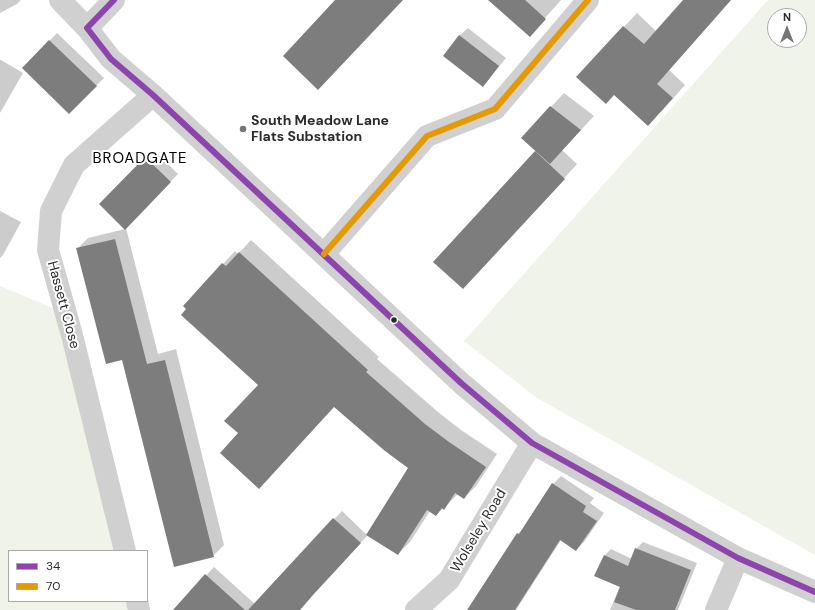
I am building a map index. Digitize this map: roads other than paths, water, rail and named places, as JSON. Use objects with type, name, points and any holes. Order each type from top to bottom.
[{"type":"street","points":[[60,0],[86,28],[111,59],[153,95],[461,383],[532,443],[738,558],[815,592]]},
{"type":"street","points":[[86,28],[114,0]]},
{"type":"street","points":[[324,254],[427,136],[495,109],[588,0]]},
{"type":"street","name":"Hassett Close","points":[[125,550],[72,335],[48,250],[51,211],[74,165],[153,95]]},
{"type":"street","name":"Wolseley Road","points":[[416,610],[449,580],[532,443]]},
{"type":"street","points":[[716,610],[738,558]]},
{"type":"place","name":"South Meadow Lane Flats Substation","points":[[243,129]]},
{"type":"district","name":"BROADGATE","points":[[140,159]]}]
